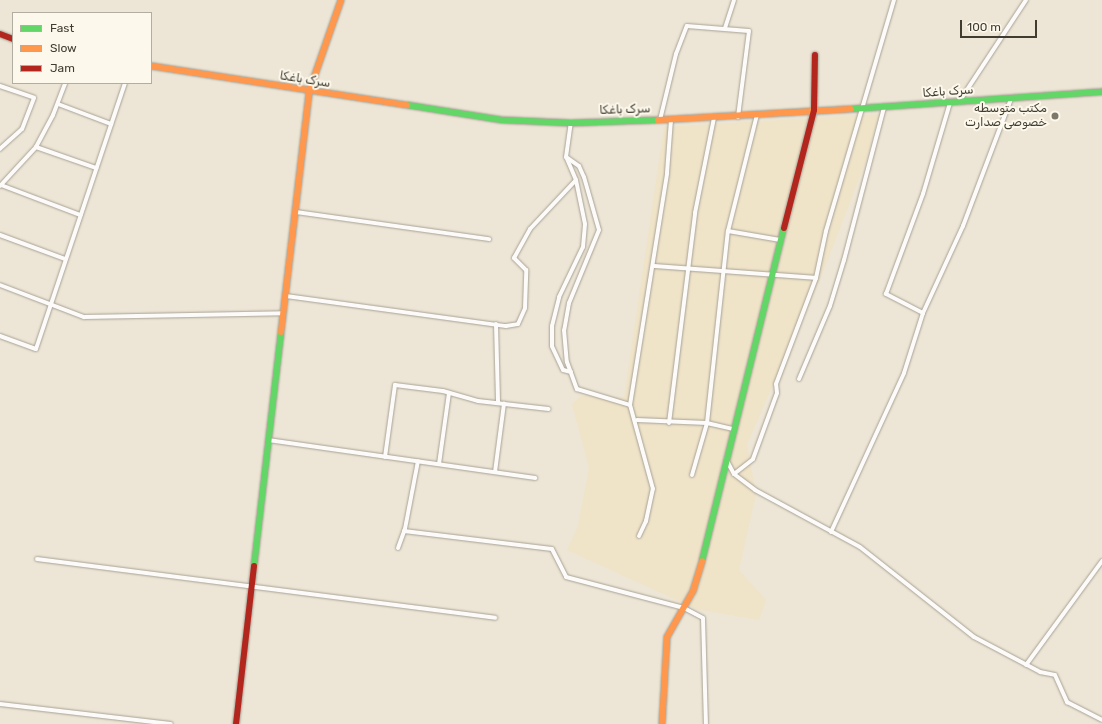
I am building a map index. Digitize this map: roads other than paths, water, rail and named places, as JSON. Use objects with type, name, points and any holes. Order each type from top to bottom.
[{"type":"street","points":[[236,724],[268,440],[296,212],[308,92],[341,0]]},
{"type":"street","points":[[725,28],[734,0]]},
{"type":"street","points":[[734,474],[753,459],[777,393],[776,384],[816,278],[861,108],[894,0]]},
{"type":"street","points":[[959,102],[1026,0]]},
{"type":"street","points":[[660,120],[676,54],[688,26],[749,31],[738,117]]},
{"type":"street","points":[[0,34],[12,39]]},
{"type":"street","points":[[662,724],[664,650],[667,637],[684,608],[708,540],[732,429],[774,277],[780,240],[814,110],[815,54]]},
{"type":"street","name":"سرک باغکا","points":[[152,66],[308,92],[502,120],[571,123],[738,117],[814,110],[950,103],[1102,92]]},
{"type":"street","points":[[65,84],[58,104],[36,147],[0,186],[80,215]]},
{"type":"street","points":[[0,336],[36,348],[125,84]]},
{"type":"street","points":[[0,86],[34,98],[22,128],[0,149]]},
{"type":"street","points":[[831,532],[904,373],[923,313],[963,226],[1010,99]]},
{"type":"street","points":[[923,313],[886,294],[924,194],[950,103]]},
{"type":"street","points":[[58,104],[111,124]]},
{"type":"street","points":[[799,379],[830,306],[844,260],[884,107]]},
{"type":"street","points":[[692,475],[706,423],[728,231],[757,115]]},
{"type":"street","points":[[669,423],[679,327],[690,266],[695,213],[714,118]]},
{"type":"street","points":[[640,536],[646,521],[653,489],[637,420],[630,405],[667,173],[671,120]]},
{"type":"street","points":[[571,123],[566,157],[576,180],[585,224],[582,247],[559,297],[552,326],[552,346],[563,370],[571,372]]},
{"type":"street","points":[[36,147],[96,168]]},
{"type":"street","points":[[566,157],[579,166],[584,177],[599,230],[569,303],[564,330],[571,372],[577,389],[630,405]]},
{"type":"street","points":[[286,296],[496,324],[518,324],[525,308],[526,270],[514,258],[530,229],[576,180]]},
{"type":"street","points":[[296,212],[489,239]]},
{"type":"street","points":[[728,231],[780,240]]},
{"type":"street","points":[[0,235],[65,259]]},
{"type":"street","points":[[653,266],[690,266],[724,272],[774,277],[816,278]]},
{"type":"street","points":[[0,285],[51,303],[84,318],[284,313]]},
{"type":"street","points":[[496,324],[498,403]]},
{"type":"street","points":[[385,457],[393,386],[449,393],[504,404],[549,409]]},
{"type":"street","points":[[439,464],[449,393]]},
{"type":"street","points":[[496,472],[504,404]]},
{"type":"street","points":[[637,420],[669,423],[706,423],[732,429]]},
{"type":"street","points":[[268,440],[535,478]]},
{"type":"street","points":[[726,460],[734,474],[755,490],[860,547],[974,637],[1026,665],[1055,675],[1067,702],[1102,720]]},
{"type":"street","points":[[398,548],[404,531],[418,461]]},
{"type":"street","points":[[404,531],[552,549],[566,577],[684,608],[703,618],[706,724]]},
{"type":"street","points":[[37,559],[494,618]]},
{"type":"street","points":[[1026,665],[1102,561]]},
{"type":"street","points":[[0,704],[171,724]]},
{"type":"place","name":"مکتب متوسطه خصوصی صدارت","points":[[1055,116]]}]
